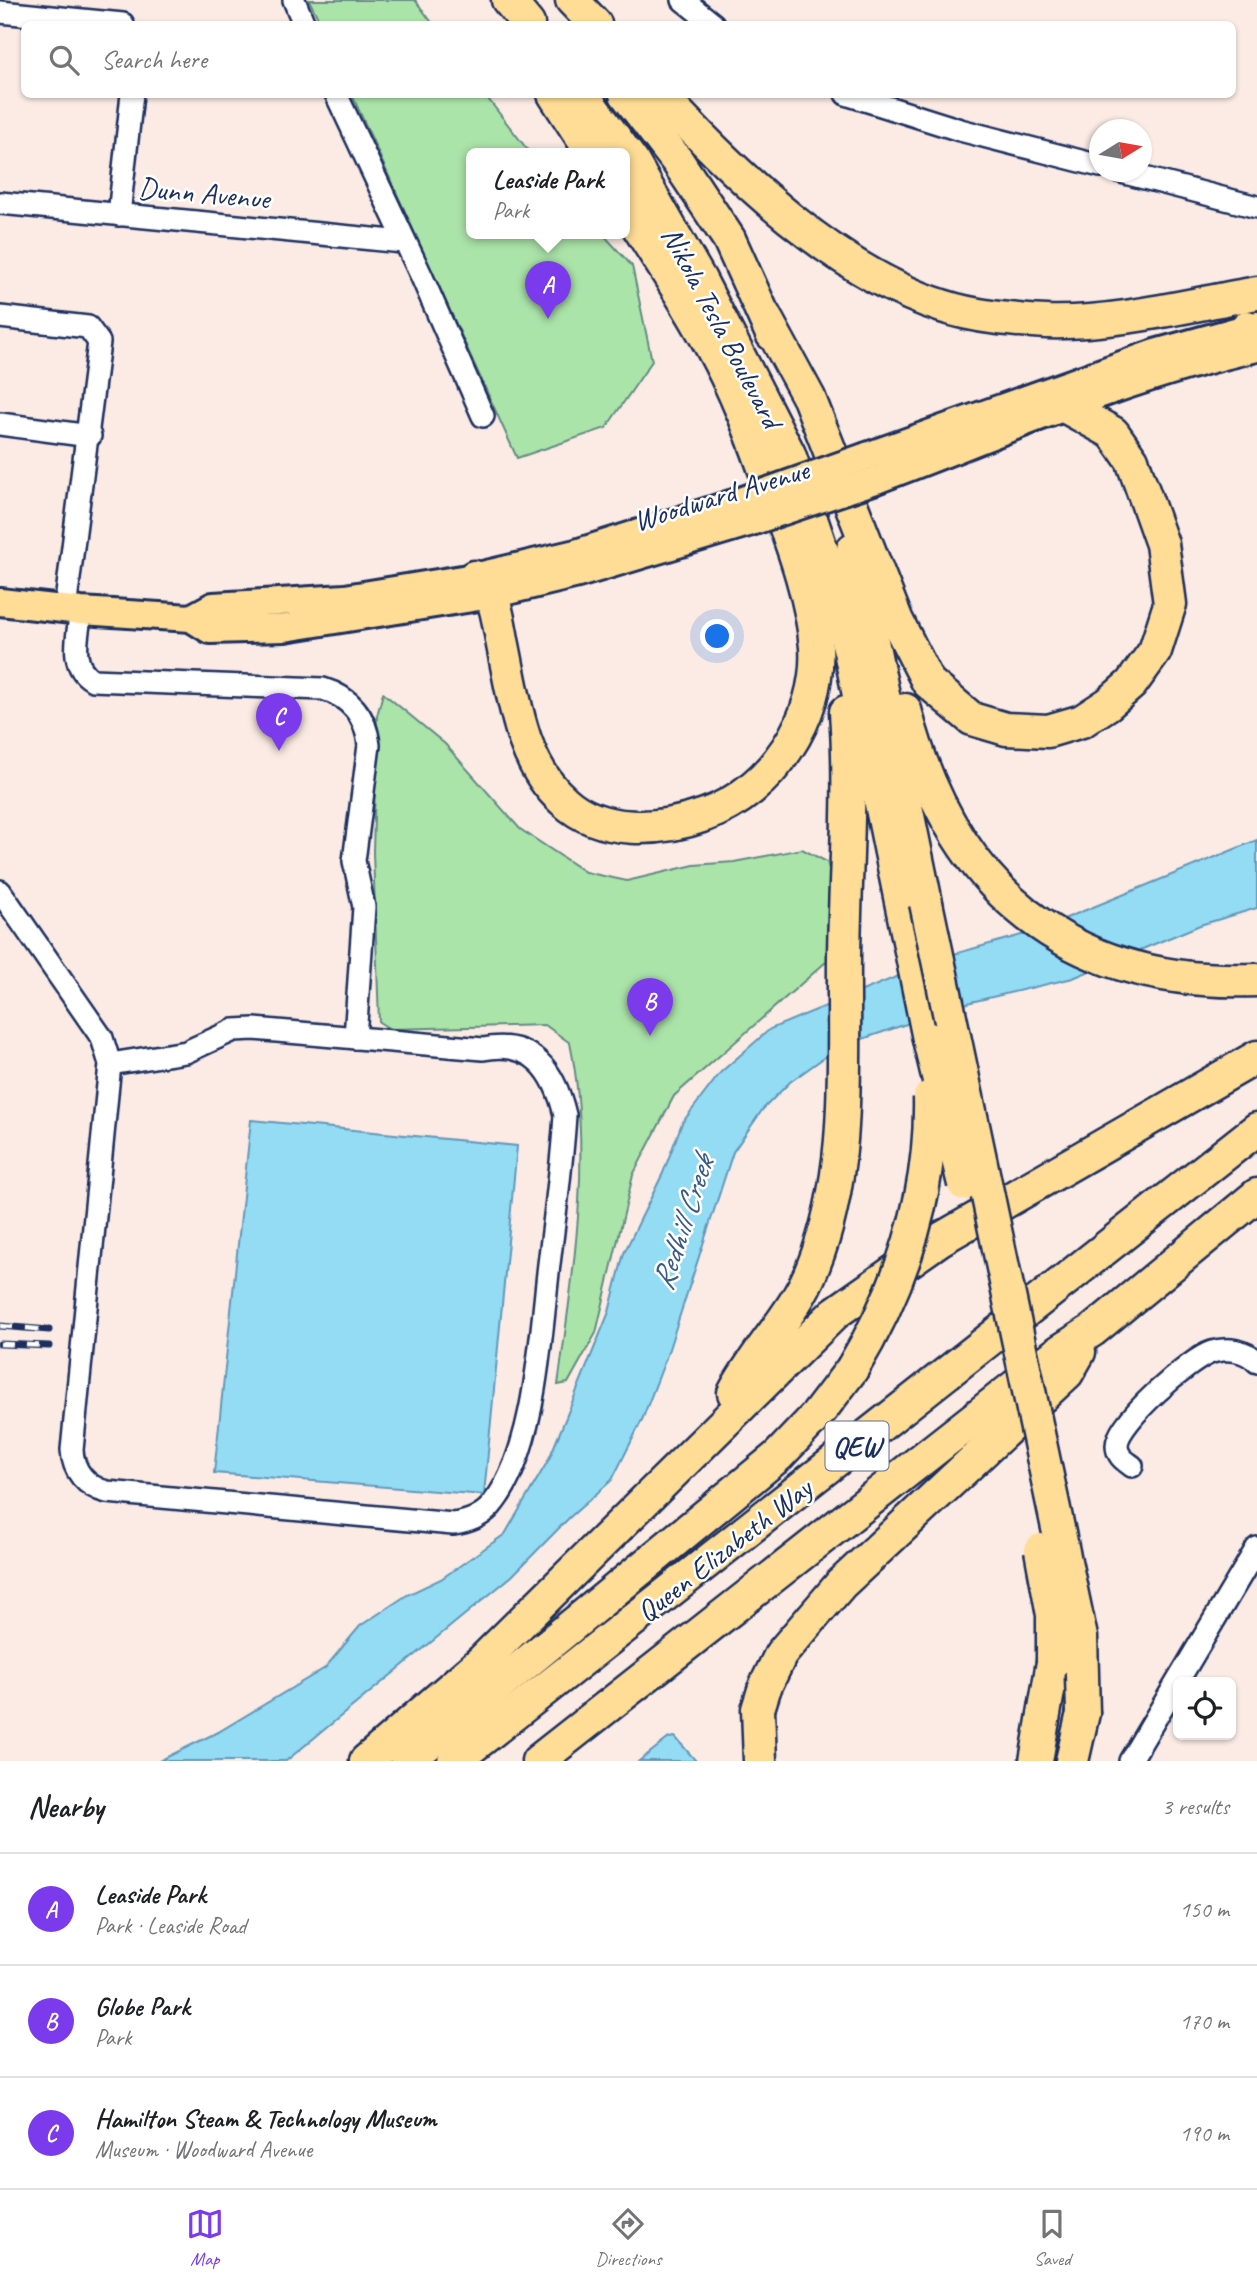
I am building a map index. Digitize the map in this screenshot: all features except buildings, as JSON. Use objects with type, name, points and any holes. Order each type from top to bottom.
[{"type":"highway","points":[[552,0],[569,21]]},
{"type":"highway","points":[[572,0],[592,21]]},
{"type":"highway","points":[[557,98],[589,148]]},
{"type":"highway","name":"Nikola Tesla Boulevard","points":[[585,98],[622,148]]},
{"type":"highway","name":"Nikola Tesla Boulevard","points":[[629,98],[678,162],[729,239],[765,315],[833,483],[854,553]]},
{"type":"highway","points":[[664,98],[775,206],[854,265],[939,305],[996,318],[1086,321],[1257,293]]},
{"type":"highway","name":"Nikola Tesla Boulevard","points":[[630,158],[742,359],[789,454],[830,575]]},
{"type":"highway","points":[[482,586],[523,731],[539,773],[565,802],[595,819],[613,825],[648,827],[694,819],[718,811],[748,791],[771,770],[789,746],[803,716],[816,649],[810,610],[790,538],[740,404],[681,296],[630,214]]},
{"type":"highway","points":[[765,315],[809,398],[897,621],[928,682],[972,719],[1006,729],[1048,731],[1082,721],[1108,704],[1131,684],[1155,651],[1170,604],[1162,544],[1132,460],[1113,433],[1068,408]]},
{"type":"highway","points":[[854,553],[883,626],[912,737],[931,791],[977,868],[1027,917],[1082,948],[1134,968],[1175,978],[1212,982],[1257,980]]},
{"type":"highway","points":[[407,1761],[778,1456],[817,1415],[852,1369],[875,1331],[911,1240],[923,1192],[931,1131],[929,1039],[915,911],[854,553]]},
{"type":"highway","points":[[830,575],[915,911],[1081,1637],[1083,1713],[1072,1761]]},
{"type":"highway","points":[[714,1430],[739,1383],[795,1301],[813,1269],[830,1219],[834,1195],[843,1090],[848,741],[830,575]]},
{"type":"highway","points":[[929,1039],[961,1171],[1053,1615],[1054,1662],[1036,1761]]},
{"type":"highway","points":[[366,1761],[482,1660],[835,1313],[939,1240],[1257,1057]]},
{"type":"highway","name":"Queen Elizabeth Way","points":[[454,1761],[1257,1129]]},
{"type":"highway","name":"Queen Elizabeth Way","points":[[538,1761],[1060,1351],[1093,1330],[1257,1195]]},
{"type":"highway","points":[[760,1761],[758,1709],[781,1654],[841,1584],[1067,1373],[1093,1330]]},
{"type":"main road","name":"Woodward Avenue","points":[[744,512],[876,480],[1068,408],[1226,355],[1254,336]]},
{"type":"main road","name":"Woodward Avenue","points":[[0,602],[73,611],[191,618],[210,630],[285,628],[482,586],[578,574],[744,512],[867,456],[1155,353],[1254,336]]},
{"type":"street","points":[[293,0],[303,21]]},
{"type":"street","points":[[683,0],[709,21]]},
{"type":"street","points":[[0,12],[92,21]]},
{"type":"street","points":[[119,215],[132,98]]},
{"type":"street","points":[[338,98],[403,242],[421,275],[483,416]]},
{"type":"street","points":[[859,98],[960,130],[1089,163]]},
{"type":"street","points":[[1152,180],[1257,207]]},
{"type":"street","name":"Dunn Avenue","points":[[0,203],[403,242]]},
{"type":"street","points":[[0,317],[88,327],[99,342],[73,611],[77,662],[83,673],[93,680],[323,689],[346,700],[359,712],[369,745],[354,862],[364,907],[355,1038]]},
{"type":"street","points":[[0,424],[90,436]]},
{"type":"street","points":[[0,891],[102,1038],[110,1064],[72,1450],[79,1475],[94,1488],[113,1493],[460,1523],[480,1515],[499,1495],[529,1415],[536,1380],[565,1115],[559,1089],[550,1073],[537,1060],[520,1051],[234,1030],[186,1052],[110,1064]]},
{"type":"street","points":[[1132,1466],[1120,1456],[1117,1449],[1122,1429],[1152,1398],[1192,1364],[1203,1355],[1230,1349],[1257,1362]]},
{"type":"street","points":[[1130,1761],[1257,1548]]},
{"type":"green space","points":[[309,0],[415,0],[431,21],[320,21]]},
{"type":"green space","points":[[353,98],[487,98],[526,148],[466,148],[466,239],[607,239],[632,266],[652,361],[606,428],[517,458]]},
{"type":"green space","points":[[383,693],[445,744],[520,829],[585,872],[627,881],[694,865],[734,862],[802,849],[827,862],[830,873],[827,961],[674,1096],[633,1175],[596,1333],[568,1383],[558,1385],[574,1257],[580,1170],[577,1084],[570,1043],[545,1025],[390,1029],[379,1022],[373,852],[377,716]]},
{"type":"water","name":"Redhill Creek","points":[[1257,840],[1257,908],[1200,925],[1073,978],[971,1002],[839,1047],[790,1082],[763,1109],[733,1152],[666,1358],[642,1420],[612,1480],[569,1518],[512,1576],[286,1761],[159,1761],[220,1731],[325,1668],[360,1626],[407,1595],[441,1579],[505,1534],[549,1459],[609,1312],[624,1253],[663,1173],[682,1123],[721,1072],[770,1029],[947,956],[1032,932]]},
{"type":"water","points":[[251,1120],[517,1146],[484,1495],[214,1473]]},
{"type":"water","points":[[675,1737],[696,1761],[639,1761],[669,1738]]},
{"type":"railway","points":[[0,1326],[49,1330]]},
{"type":"railway","points":[[0,1344],[49,1346]]},
{"type":"place","name":"Leaside Park","points":[[548,319]]},
{"type":"place","name":"Hamilton Steam & Technology Museum","points":[[279,751]]},
{"type":"place","name":"Globe Park","points":[[650,1036]]}]
